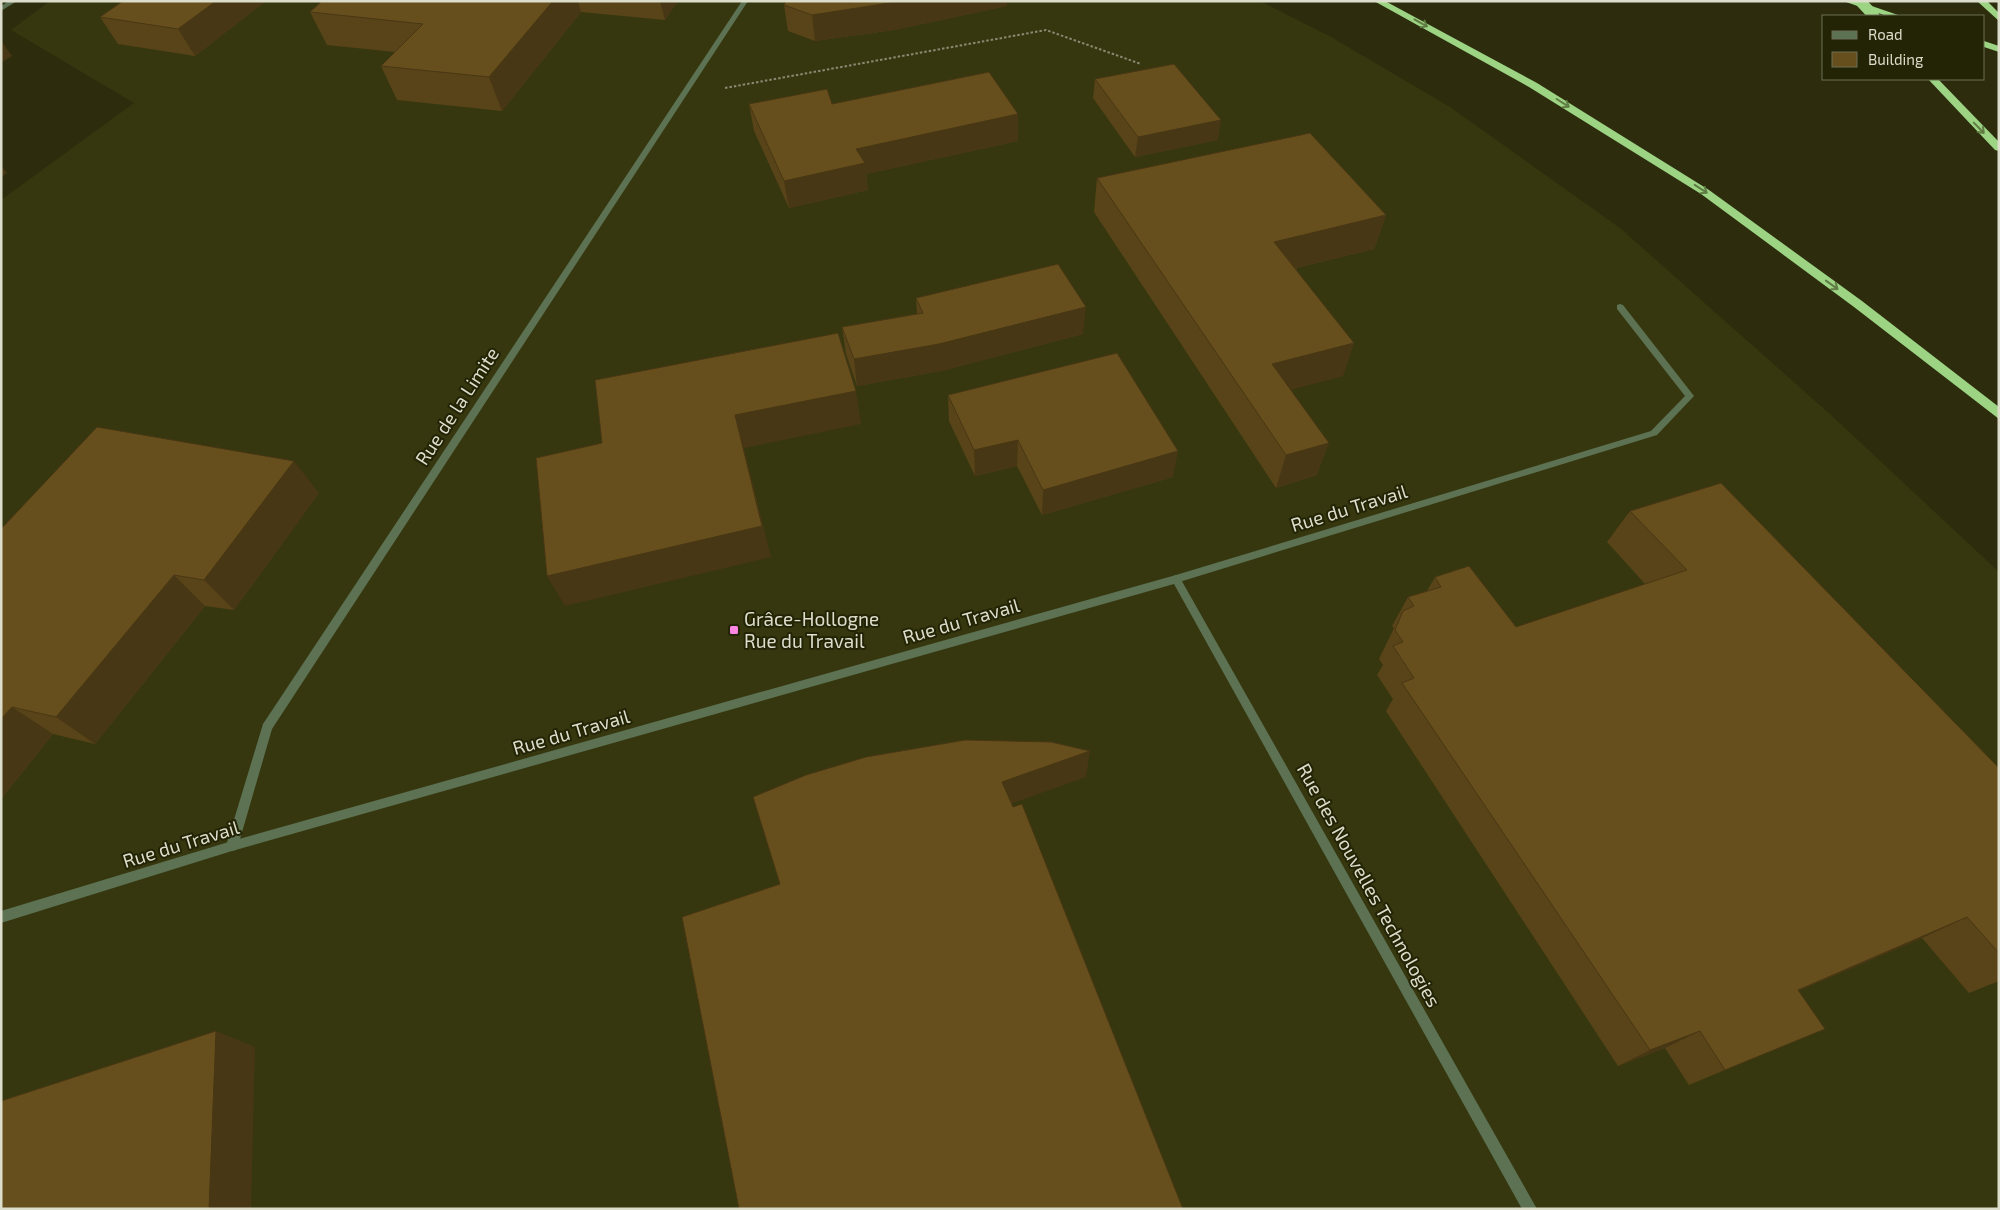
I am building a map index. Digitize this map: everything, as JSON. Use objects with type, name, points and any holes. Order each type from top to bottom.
[{"type":"highway","points":[[1378,1],[1533,84],[1705,192],[1858,304],[1999,414]]},
{"type":"highway","points":[[1848,1],[1893,15]]},
{"type":"highway","points":[[1860,1],[1873,15]]},
{"type":"highway","points":[[1981,1],[1999,18]]},
{"type":"highway","points":[[1985,44],[1999,49]]},
{"type":"highway","points":[[1934,80],[1999,148]]},
{"type":"street","points":[[1,9],[14,1]]},
{"type":"street","name":"Rue de la Limite","points":[[232,846],[267,727],[745,1]]},
{"type":"street","name":"Rue du Travail","points":[[1,917],[232,846],[1176,579],[1654,433],[1690,396],[1620,307]]},
{"type":"street","name":"Rue des Nouvelles Technologies","points":[[1176,579],[1530,1209]]},
{"type":"path","points":[[682,96],[1046,30],[1141,64]]},
{"type":"shaded area","points":[[50,1],[1260,1],[1331,37],[1450,107],[1620,228],[1831,415],[1999,572],[1999,1209],[1,1209],[1,200],[134,103],[11,30]]},
{"type":"building","points":[[123,1],[216,1],[178,29],[100,17]]},
{"type":"building","points":[[322,1],[553,1],[489,77],[381,66],[423,24],[310,12]]},
{"type":"building","points":[[786,1],[902,1],[812,15],[784,5]]},
{"type":"building","points":[[1174,64],[1221,120],[1138,137],[1095,79]]},
{"type":"building","points":[[989,72],[1018,114],[856,149],[865,163],[784,181],[749,104],[827,89],[832,104]]},
{"type":"building","points":[[1310,133],[1386,215],[1274,242],[1354,343],[1272,364],[1329,443],[1286,455],[1097,178]]},
{"type":"building","points":[[1058,264],[1086,307],[939,344],[854,359],[842,327],[923,313],[916,298]]},
{"type":"building","points":[[838,333],[856,391],[735,415],[762,526],[547,576],[536,458],[602,443],[595,380]]},
{"type":"building","points":[[1117,353],[1178,451],[1043,490],[1018,440],[974,450],[948,395]]},
{"type":"building","points":[[97,427],[294,461],[204,580],[174,575],[56,717],[12,707],[1,719],[1,529]]},
{"type":"building","points":[[1721,483],[1999,768],[1999,953],[1967,917],[1798,990],[1825,1029],[1725,1070],[1700,1031],[1650,1050],[1402,683],[1414,678],[1393,646],[1403,642],[1395,630],[1403,611],[1414,606],[1408,597],[1441,587],[1435,577],[1469,566],[1516,627],[1687,570],[1630,511]]},
{"type":"building","points":[[965,740],[1051,742],[1090,751],[1002,782],[1013,807],[1022,804],[1183,1209],[739,1209],[682,917],[780,884],[753,797],[806,775],[866,757]]},
{"type":"building","points":[[216,1031],[209,1209],[1,1209],[1,1101]]},
{"type":"place","name":"Grâce-Hollogne Rue du Travail","points":[[734,630]]}]
